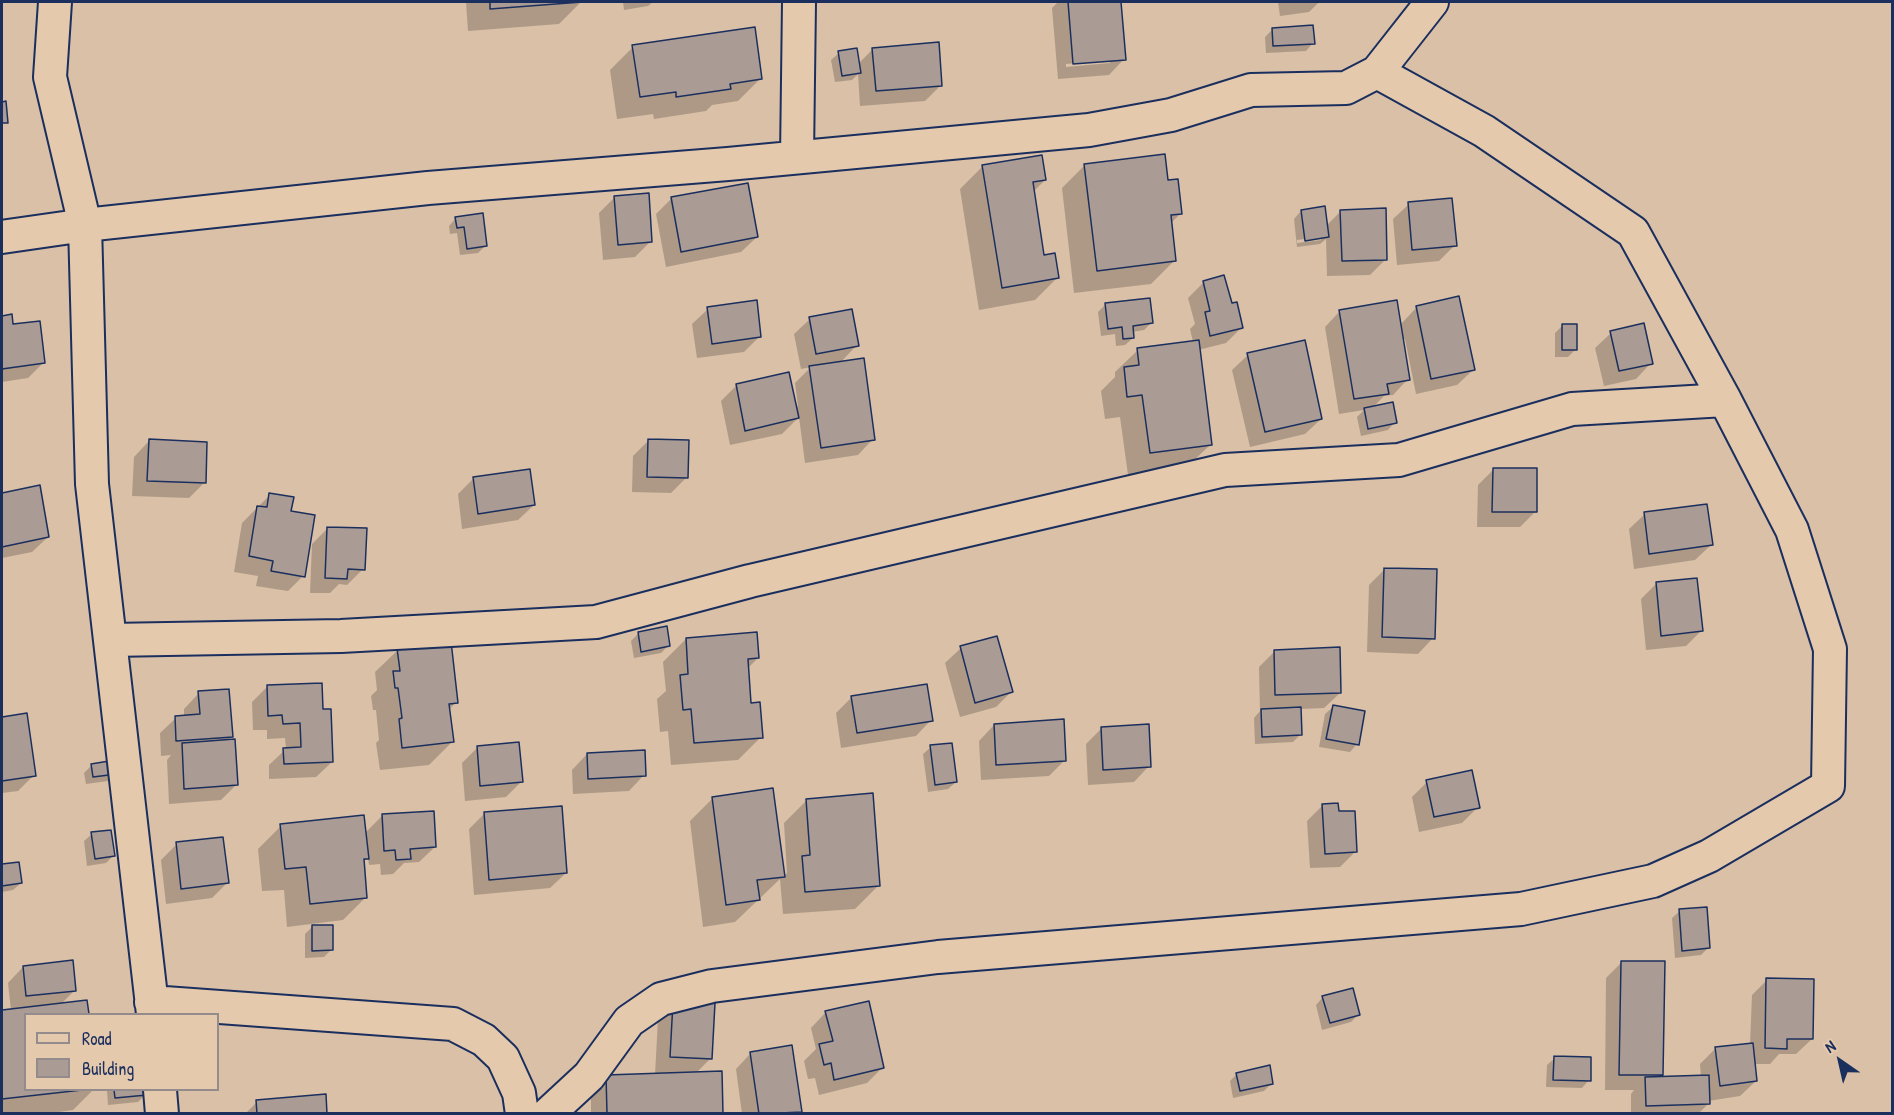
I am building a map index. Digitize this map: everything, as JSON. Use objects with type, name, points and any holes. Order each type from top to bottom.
[{"type":"street","points":[[55,2],[50,78],[85,225],[92,484],[152,1008],[453,1024],[484,1040],[503,1058],[519,1093],[522,1113]]},
{"type":"street","points":[[797,158],[798,2]]},
{"type":"street","points":[[2,237],[85,225],[428,188],[797,158],[1089,129],[1171,115],[1251,90],[1346,88],[1377,72],[1432,2]]},
{"type":"street","points":[[548,1113],[589,1076],[629,1021],[661,999],[692,991],[712,986],[938,957],[1521,909],[1653,881],[1709,856],[1828,786],[1830,649],[1792,530],[1634,232],[1484,131],[1377,72]]},
{"type":"street","points":[[110,640],[341,636],[596,622],[750,581],[1225,470],[1399,460],[1572,409],[1725,400]]},
{"type":"street","points":[[160,1091],[162,1113]]},
{"type":"building","points":[[490,2],[582,2],[490,9]]},
{"type":"building","points":[[1068,2],[1121,2],[1126,60],[1073,64]]},
{"type":"building","points":[[1313,25],[1315,44],[1273,46],[1272,28]]},
{"type":"building","points":[[755,27],[762,79],[730,84],[731,89],[676,97],[676,92],[640,97],[632,45]]},
{"type":"building","points":[[939,42],[942,86],[876,91],[872,48]]},
{"type":"building","points":[[857,48],[861,73],[842,76],[838,51]]},
{"type":"building","points":[[6,101],[8,123],[2,123],[2,102]]},
{"type":"building","points":[[1165,154],[1168,180],[1178,179],[1182,214],[1171,215],[1176,261],[1097,271],[1084,164]]},
{"type":"building","points":[[1042,155],[1046,180],[1033,182],[1044,255],[1055,253],[1059,278],[1002,288],[982,165]]},
{"type":"building","points":[[748,183],[758,237],[681,252],[671,197]]},
{"type":"building","points":[[649,193],[652,242],[618,245],[614,196]]},
{"type":"building","points":[[1452,198],[1457,246],[1412,250],[1408,202]]},
{"type":"building","points":[[1325,206],[1329,237],[1305,241],[1301,210]]},
{"type":"building","points":[[1386,208],[1387,260],[1342,261],[1340,210]]},
{"type":"building","points":[[483,213],[487,246],[467,249],[464,227],[457,228],[455,217]]},
{"type":"building","points":[[1224,275],[1232,303],[1237,302],[1243,328],[1210,336],[1205,312],[1210,311],[1203,281]]},
{"type":"building","points":[[1459,296],[1475,370],[1431,379],[1416,306]]},
{"type":"building","points":[[1150,298],[1153,323],[1133,326],[1134,338],[1123,339],[1122,327],[1108,329],[1105,303]]},
{"type":"building","points":[[757,300],[761,337],[712,344],[707,307]]},
{"type":"building","points":[[1397,300],[1410,380],[1387,384],[1389,394],[1354,399],[1339,310]]},
{"type":"building","points":[[852,309],[859,346],[816,354],[809,317]]},
{"type":"building","points":[[12,314],[13,324],[40,321],[45,363],[2,369],[2,316]]},
{"type":"building","points":[[1644,323],[1653,364],[1619,371],[1610,331]]},
{"type":"building","points":[[1562,324],[1577,324],[1577,350],[1562,350]]},
{"type":"building","points":[[1199,340],[1212,445],[1150,453],[1142,395],[1127,397],[1124,367],[1139,365],[1137,348]]},
{"type":"building","points":[[1305,340],[1322,419],[1265,432],[1247,353]]},
{"type":"building","points":[[864,358],[875,440],[821,448],[809,366]]},
{"type":"building","points":[[789,372],[799,418],[745,431],[736,384]]},
{"type":"building","points":[[1393,402],[1397,423],[1368,429],[1364,408]]},
{"type":"building","points":[[149,439],[207,442],[206,483],[147,481]]},
{"type":"building","points":[[648,439],[689,440],[688,478],[647,477]]},
{"type":"building","points":[[1493,468],[1537,468],[1537,512],[1492,512]]},
{"type":"building","points":[[530,469],[535,505],[478,514],[473,477]]},
{"type":"building","points":[[40,485],[49,537],[2,547],[2,493]]},
{"type":"building","points":[[269,493],[294,497],[291,511],[315,515],[305,577],[271,571],[273,561],[249,556],[257,506],[267,507]]},
{"type":"building","points":[[1707,504],[1713,545],[1649,554],[1644,512]]},
{"type":"building","points":[[327,527],[367,528],[365,570],[348,569],[347,579],[325,578]]},
{"type":"building","points":[[1384,568],[1437,569],[1435,639],[1382,637]]},
{"type":"building","points":[[1697,578],[1703,631],[1661,636],[1656,582]]},
{"type":"building","points":[[667,626],[670,646],[641,652],[638,632]]},
{"type":"building","points":[[757,632],[759,658],[748,659],[751,703],[760,702],[763,738],[694,743],[691,709],[683,710],[680,675],[688,674],[686,638]]},
{"type":"building","points":[[997,636],[1013,692],[975,703],[960,646]]},
{"type":"building","points":[[451,641],[458,703],[449,704],[454,742],[402,748],[399,719],[402,718],[393,671],[400,671],[397,648]]},
{"type":"building","points":[[1340,647],[1341,693],[1275,695],[1274,650]]},
{"type":"building","points":[[322,683],[323,709],[331,709],[333,762],[284,764],[283,748],[301,747],[300,723],[283,724],[282,715],[268,716],[267,685]]},
{"type":"building","points":[[927,684],[933,721],[857,733],[851,696]]},
{"type":"building","points":[[229,689],[233,737],[176,741],[175,716],[200,714],[198,691]]},
{"type":"building","points":[[1333,705],[1365,711],[1359,745],[1326,739]]},
{"type":"building","points":[[1301,707],[1302,735],[1262,737],[1261,709]]},
{"type":"building","points":[[27,713],[36,776],[2,781],[2,717]]},
{"type":"building","points":[[1064,719],[1066,761],[996,765],[994,724]]},
{"type":"building","points":[[1149,724],[1151,767],[1103,770],[1101,727]]},
{"type":"building","points":[[235,739],[238,785],[184,789],[182,743]]},
{"type":"building","points":[[519,742],[523,782],[480,786],[477,746]]},
{"type":"building","points":[[952,743],[957,782],[935,785],[930,745]]},
{"type":"building","points":[[645,750],[646,776],[588,779],[587,753]]},
{"type":"building","points":[[115,760],[117,774],[93,777],[91,764]]},
{"type":"building","points":[[1472,770],[1480,808],[1434,817],[1426,780]]},
{"type":"building","points":[[773,788],[785,877],[757,880],[760,900],[726,905],[712,797]]},
{"type":"building","points":[[873,793],[880,886],[805,892],[802,856],[810,855],[806,799]]},
{"type":"building","points":[[1338,803],[1339,811],[1355,811],[1357,852],[1325,854],[1322,804]]},
{"type":"building","points":[[562,806],[567,873],[489,880],[484,812]]},
{"type":"building","points":[[434,811],[436,847],[410,849],[411,859],[396,860],[395,850],[384,851],[382,814]]},
{"type":"building","points":[[364,815],[369,859],[364,859],[367,898],[310,904],[306,867],[285,869],[280,824]]},
{"type":"building","points":[[111,830],[115,856],[95,859],[91,832]]},
{"type":"building","points":[[223,837],[229,883],[181,889],[176,842]]},
{"type":"building","points":[[19,862],[22,883],[2,886],[2,864]]},
{"type":"building","points":[[1707,907],[1710,948],[1682,951],[1679,909]]},
{"type":"building","points":[[312,925],[333,925],[333,950],[312,951]]},
{"type":"building","points":[[73,960],[76,991],[26,996],[23,966]]},
{"type":"building","points":[[1621,961],[1665,961],[1663,1075],[1619,1075]]},
{"type":"building","points":[[1766,978],[1814,979],[1813,1039],[1787,1039],[1787,1049],[1765,1048]]},
{"type":"building","points":[[1353,988],[1360,1015],[1330,1023],[1322,996]]},
{"type":"building","points":[[87,1000],[89,1013],[24,1013],[24,1091],[73,1091],[2,1099],[2,1010]]},
{"type":"building","points":[[869,1001],[884,1068],[834,1080],[831,1063],[824,1065],[819,1044],[833,1041],[825,1011]]},
{"type":"building","points":[[673,1002],[715,1003],[712,1059],[670,1057]]},
{"type":"building","points":[[1753,1043],[1757,1081],[1720,1086],[1715,1047]]},
{"type":"building","points":[[792,1045],[802,1112],[759,1114],[750,1052]]},
{"type":"building","points":[[1554,1056],[1591,1057],[1591,1081],[1553,1080]]},
{"type":"building","points":[[1270,1065],[1273,1084],[1240,1091],[1236,1073]]},
{"type":"building","points":[[722,1071],[723,1114],[607,1114],[606,1075]]},
{"type":"building","points":[[1709,1075],[1710,1104],[1646,1106],[1645,1077]]},
{"type":"building","points":[[114,1091],[147,1091],[147,1095],[115,1098]]},
{"type":"building","points":[[326,1094],[327,1114],[257,1114],[256,1100]]}]
